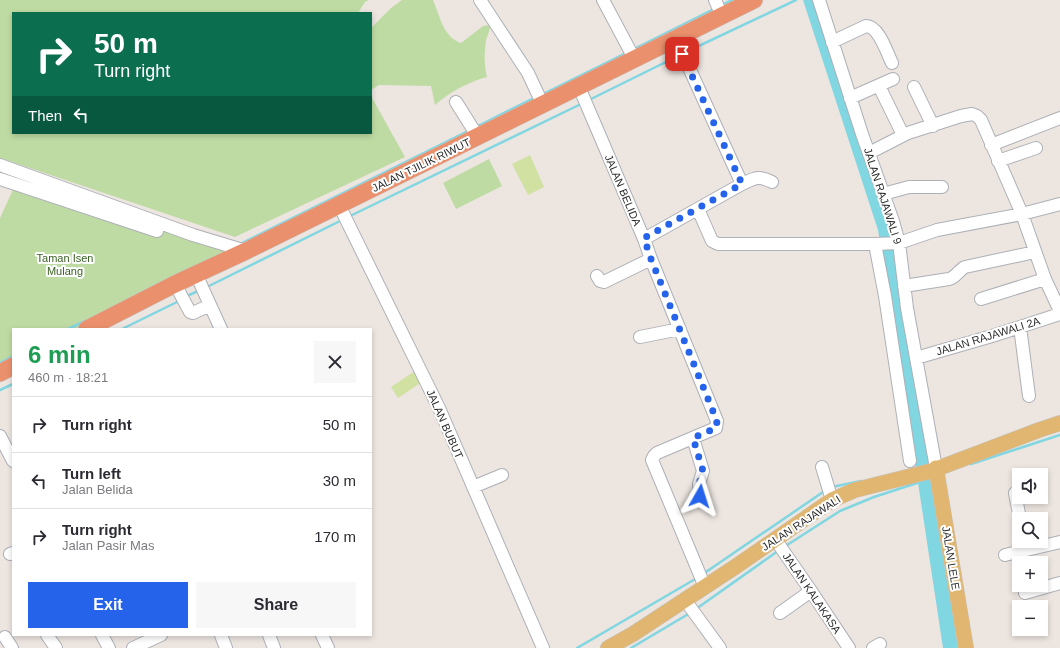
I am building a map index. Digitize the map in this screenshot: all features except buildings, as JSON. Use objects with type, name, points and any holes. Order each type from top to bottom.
[{"type":"highway","name":"JALAN TJILIK RIWUT","points":[[89,328],[175,284],[246,251],[543,104],[579,88],[754,0]]},
{"type":"highway","points":[[0,373],[12,367]]},
{"type":"main road","name":"JALAN RAJAWALI","points":[[608,648],[633,634],[705,587],[832,500],[855,490],[928,471],[1060,423]]},
{"type":"main road","name":"JALAN LELE","points":[[928,471],[966,648]]},
{"type":"street","points":[[480,0],[528,73],[543,104]]},
{"type":"street","points":[[603,0],[635,60]]},
{"type":"street","points":[[715,0],[722,16]]},
{"type":"street","name":"JALAN RAJAWALI 9","points":[[819,0],[850,98],[893,221],[916,358],[928,471]]},
{"type":"street","points":[[832,42],[869,26],[877,31],[892,63]]},
{"type":"street","points":[[676,39],[742,184]]},
{"type":"street","points":[[850,98],[893,79]]},
{"type":"street","points":[[879,86],[904,135]]},
{"type":"street","points":[[914,86],[933,126]]},
{"type":"street","name":"JALAN BELIDA","points":[[579,88],[644,238],[651,259],[717,421],[716,428],[693,438]]},
{"type":"street","points":[[456,102],[478,137]]},
{"type":"street","points":[[869,153],[904,135],[920,129],[961,116],[972,114],[977,116],[981,120],[1022,214],[1045,279],[1060,311]]},
{"type":"street","points":[[991,145],[1060,118]]},
{"type":"street","points":[[998,161],[1036,148]]},
{"type":"street","points":[[0,165],[193,235],[246,251]]},
{"type":"street","points":[[644,238],[754,178],[760,177],[772,182]]},
{"type":"street","points":[[0,179],[225,253],[229,259]]},
{"type":"street","points":[[883,194],[909,187],[942,187]]},
{"type":"street","points":[[698,209],[712,241],[718,244],[878,244],[897,243],[937,230],[1022,214],[1060,204]]},
{"type":"street","name":"JALAN BUBUT","points":[[338,205],[436,402],[543,648]]},
{"type":"street","points":[[878,244],[910,461]]},
{"type":"street","points":[[904,286],[953,278],[959,270],[966,267],[1035,252]]},
{"type":"street","points":[[597,276],[600,281],[604,282],[651,259]]},
{"type":"street","points":[[196,274],[221,328]]},
{"type":"street","points":[[981,299],[1045,279]]},
{"type":"street","points":[[175,284],[190,312],[194,313],[210,305]]},
{"type":"street","name":"JALAN RAJAWALI 2A","points":[[916,358],[1060,314]]},
{"type":"street","points":[[1020,327],[1028,396]]},
{"type":"street","points":[[640,337],[680,329]]},
{"type":"street","points":[[0,436],[12,459]]},
{"type":"street","points":[[700,496],[699,484],[703,471],[693,438],[657,453],[654,456],[652,462],[705,587]]},
{"type":"street","points":[[822,467],[832,500]]},
{"type":"street","points":[[473,487],[502,475]]},
{"type":"street","name":"JALAN KALAKASA","points":[[775,539],[849,648]]},
{"type":"street","points":[[1048,543],[1060,542]]},
{"type":"street","points":[[1005,555],[1021,548]]},
{"type":"street","points":[[1025,593],[1060,583]]},
{"type":"street","points":[[780,613],[811,590]]},
{"type":"street","points":[[685,600],[720,648]]},
{"type":"street","points":[[48,636],[56,648]]},
{"type":"street","points":[[103,636],[109,648]]},
{"type":"street","points":[[132,648],[159,636]]},
{"type":"street","points":[[269,636],[274,648]]},
{"type":"street","points":[[322,636],[328,648]]},
{"type":"street","points":[[5,637],[12,648]]},
{"type":"green space","points":[[0,0],[369,0],[365,2],[359,12],[12,12],[12,134],[372,134],[372,98],[405,157],[235,237],[0,158]]},
{"type":"green space","points":[[402,0],[433,0],[446,31],[455,40],[461,43],[483,26],[490,25],[485,50],[487,77],[460,88],[435,105],[431,86],[379,85],[372,89],[372,27],[391,8]]},
{"type":"green space","points":[[530,155],[544,187],[528,195],[512,164]]},
{"type":"green space","points":[[489,159],[502,186],[456,209],[443,183]]},
{"type":"green space","name":"Taman Isen Mulang","points":[[17,181],[238,252],[82,328],[12,328],[12,362],[0,368],[0,218]]},
{"type":"green space","points":[[415,371],[422,382],[398,398],[391,387]]},
{"type":"water","points":[[803,0],[816,0],[892,224],[958,648],[943,648],[893,317],[878,230]]},
{"type":"waterway","points":[[722,5],[732,0]]},
{"type":"waterway","points":[[686,52],[796,0]]},
{"type":"waterway","points":[[634,49],[716,8]]},
{"type":"waterway","points":[[543,94],[626,53]]},
{"type":"waterway","points":[[589,100],[680,55]]},
{"type":"waterway","points":[[476,127],[536,97]]},
{"type":"waterway","points":[[348,217],[583,103]]},
{"type":"waterway","points":[[240,244],[470,130]]},
{"type":"waterway","points":[[207,287],[342,220]]},
{"type":"waterway","points":[[185,297],[200,290]]},
{"type":"waterway","points":[[124,328],[179,301]]},
{"type":"waterway","points":[[70,328],[85,321]]},
{"type":"waterway","points":[[0,363],[12,357]]},
{"type":"waterway","points":[[0,390],[12,384]]},
{"type":"waterway","points":[[971,464],[1060,435]]},
{"type":"waterway","points":[[832,487],[861,481]]},
{"type":"waterway","points":[[784,547],[840,511],[874,497],[920,482]]},
{"type":"waterway","points":[[703,574],[826,490]]},
{"type":"waterway","points":[[696,609],[778,551]]},
{"type":"waterway","points":[[577,648],[697,578]]},
{"type":"waterway","points":[[631,648],[690,613]]},
{"type":"route","points":[[682,54],[742,184],[644,238],[651,259],[717,421],[716,428],[693,438],[703,471],[699,484],[700,496]]}]
